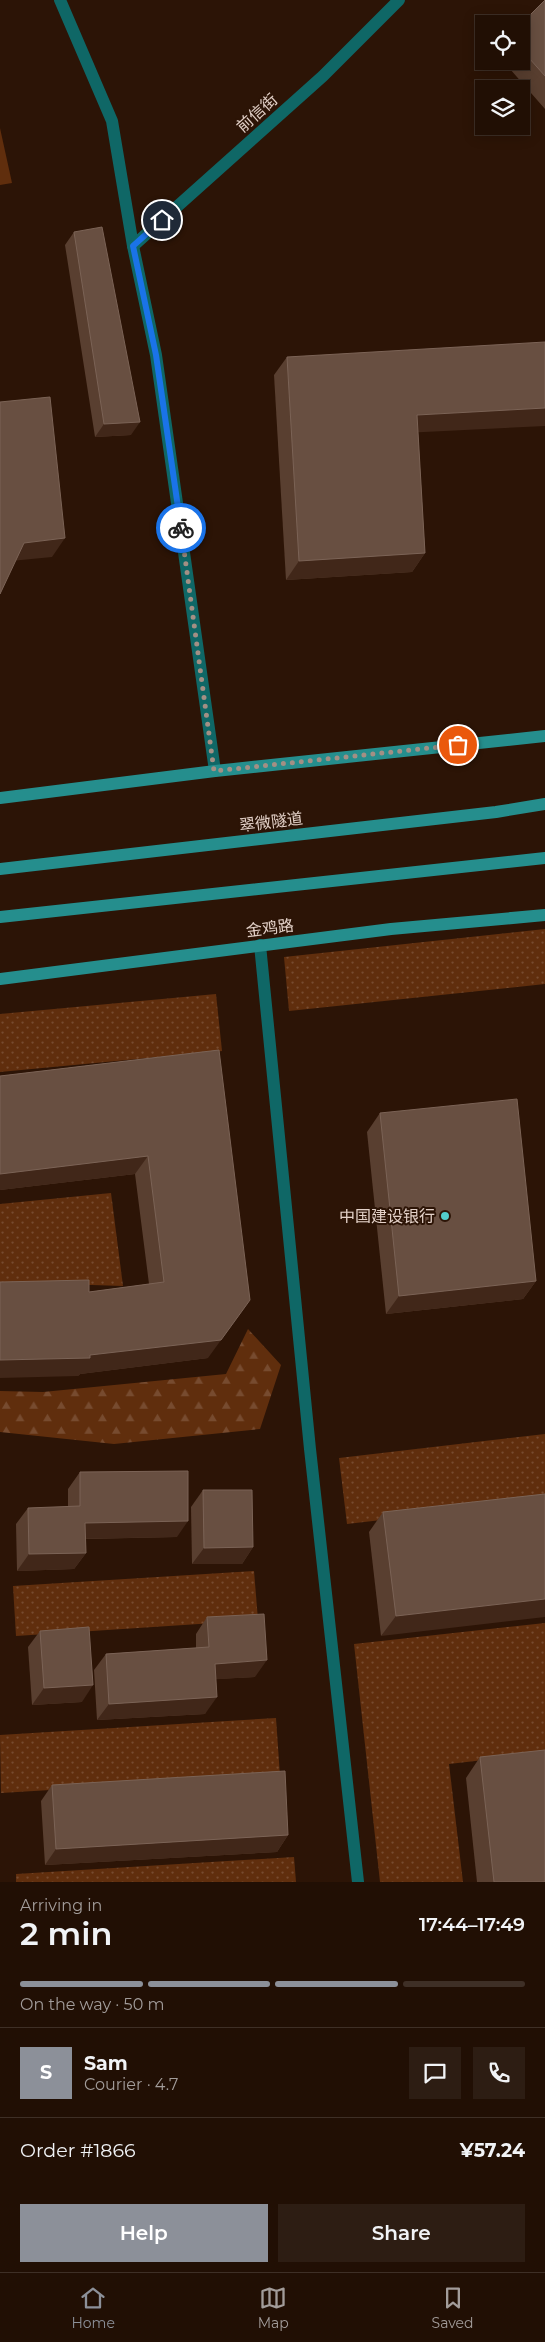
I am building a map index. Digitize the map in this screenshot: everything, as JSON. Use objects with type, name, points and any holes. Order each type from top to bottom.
[{"type":"main road","points":[[0,798],[214,771],[545,736]]},
{"type":"main road","name":"翠微隧道","points":[[0,869],[496,812],[545,804]]},
{"type":"main road","points":[[0,917],[545,858]]},
{"type":"main road","name":"金鸡路","points":[[0,979],[391,929],[545,915]]},
{"type":"street","points":[[60,0],[112,121],[133,246],[156,355],[214,771]]},
{"type":"street","name":"前信街","points":[[133,246],[323,76],[399,0]]},
{"type":"street","points":[[260,945],[310,1449],[358,1882]]},
{"type":"green space","points":[[0,128],[12,183],[0,185]]},
{"type":"green space","points":[[545,929],[545,984],[289,1011],[284,957]]},
{"type":"green space","points":[[216,994],[222,1051],[0,1072],[0,1014]]},
{"type":"green space","points":[[111,1193],[123,1286],[0,1282],[0,1204]]},
{"type":"green space","points":[[248,1329],[281,1365],[260,1429],[114,1444],[0,1432],[0,1391],[43,1392],[226,1374]]},
{"type":"green space","points":[[545,1434],[545,1501],[347,1524],[339,1458]]},
{"type":"green space","points":[[254,1571],[258,1620],[16,1636],[13,1586]]},
{"type":"green space","points":[[545,1623],[545,1753],[449,1764],[463,1882],[380,1882],[354,1644]]},
{"type":"green space","points":[[276,1718],[280,1776],[1,1793],[0,1735]]},
{"type":"green space","points":[[294,1857],[296,1882],[16,1882],[16,1874]]},
{"type":"building","points":[[545,0],[545,76],[530,59],[530,15]]},
{"type":"building","points":[[102,227],[140,422],[104,424],[74,232]]},
{"type":"building","points":[[545,342],[545,408],[417,415],[425,553],[299,561],[287,357]]},
{"type":"building","points":[[50,397],[65,538],[24,543],[0,594],[0,402]]},
{"type":"building","points":[[219,1050],[250,1300],[221,1340],[90,1355],[90,1358],[0,1360],[0,1282],[89,1280],[89,1292],[164,1282],[148,1156],[0,1174],[0,1076]]},
{"type":"building","name":"中国建设银行","points":[[517,1099],[536,1281],[399,1296],[380,1113]]},
{"type":"building","points":[[188,1471],[188,1521],[85,1523],[86,1553],[29,1554],[28,1508],[80,1506],[80,1472]]},
{"type":"building","points":[[203,1490],[252,1490],[253,1547],[204,1548]]},
{"type":"building","points":[[545,1494],[545,1599],[396,1616],[383,1512]]},
{"type":"building","points":[[264,1614],[267,1660],[215,1664],[217,1697],[109,1704],[106,1654],[209,1647],[207,1617]]},
{"type":"building","points":[[89,1627],[93,1685],[44,1688],[40,1631]]},
{"type":"building","points":[[545,1750],[545,1882],[494,1882],[480,1757]]},
{"type":"building","points":[[285,1771],[288,1835],[56,1849],[52,1785]]},
{"type":"way so far","points":[[181,528],[214,771],[458,745]]},
{"type":"place","name":"中国建设银行","points":[[445,1216]]},
{"type":"route","points":[[162,220],[133,246],[156,355],[181,528]]}]
